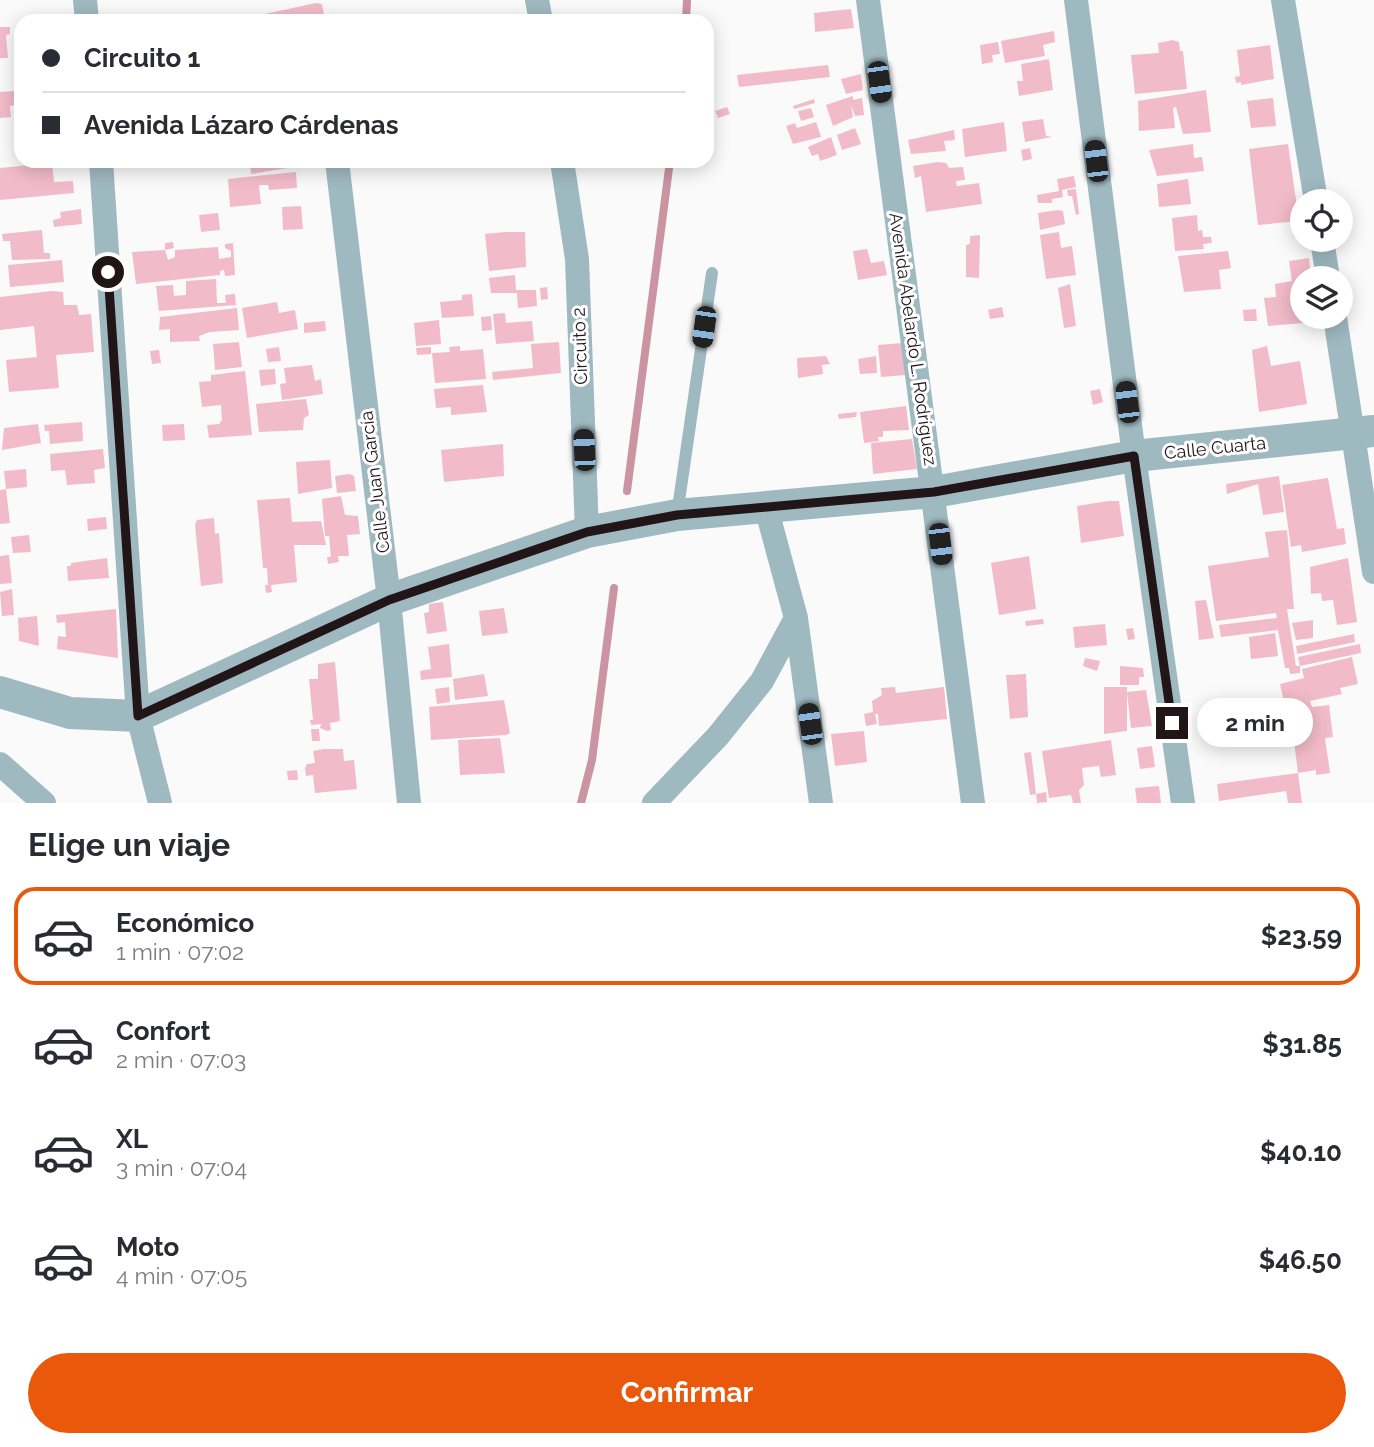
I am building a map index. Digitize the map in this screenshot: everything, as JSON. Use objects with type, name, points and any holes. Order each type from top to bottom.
[{"type":"street","name":"Avenida Abelardo L. Rodríguez","points":[[868,0],[934,492],[972,803]]},
{"type":"street","points":[[1076,0],[1134,456],[1184,803]]},
{"type":"street","points":[[1283,0],[1314,189]]},
{"type":"street","points":[[101,168],[138,716],[160,803]]},
{"type":"street","name":"Calle Juan García","points":[[338,168],[389,600],[409,803]]},
{"type":"street","name":"Circuito 2","points":[[563,168],[577,259],[587,532]]},
{"type":"street","points":[[1338,329],[1364,433],[1374,572]]},
{"type":"street","name":"Calle Cuarta","points":[[138,716],[389,600],[587,532],[677,515],[934,492],[1134,456],[1364,433]]},
{"type":"street","points":[[766,507],[796,618],[821,803]]},
{"type":"street","points":[[663,798],[762,681],[796,618]]},
{"type":"street","points":[[0,692],[70,713],[138,716]]},
{"type":"street","points":[[0,764],[43,802]]},
{"type":"lane","points":[[677,515],[712,274]]},
{"type":"building","points":[[316,3],[322,4],[324,14],[265,14]]},
{"type":"building","points":[[851,9],[854,28],[815,32],[814,13]]},
{"type":"building","points":[[0,27],[10,27],[10,34],[6,35],[8,58],[0,58]]},
{"type":"building","points":[[1054,31],[1055,42],[1043,45],[1045,56],[1005,63],[1001,41]]},
{"type":"building","points":[[1173,40],[1179,42],[1180,51],[1183,51],[1187,89],[1135,94],[1131,55],[1159,53],[1158,43]]},
{"type":"building","points":[[998,42],[1000,54],[992,55],[993,62],[982,64],[980,45]]},
{"type":"building","points":[[1270,45],[1274,79],[1241,85],[1241,82],[1236,83],[1235,77],[1240,76],[1237,50]]},
{"type":"building","points":[[1049,59],[1053,90],[1019,96],[1017,81],[1023,81],[1021,64]]},
{"type":"building","points":[[828,65],[830,77],[739,87],[737,75]]},
{"type":"building","points":[[861,74],[863,90],[846,94],[841,79]]},
{"type":"building","points":[[1206,90],[1211,132],[1183,134],[1176,107],[1173,108],[1175,128],[1139,131],[1138,101]]},
{"type":"building","points":[[14,91],[14,105],[10,106],[11,117],[0,118],[0,92]]},
{"type":"building","points":[[853,96],[853,100],[862,98],[864,115],[855,116],[851,105],[853,117],[833,126],[826,105]]},
{"type":"building","points":[[1273,98],[1276,126],[1251,128],[1247,101]]},
{"type":"building","points":[[814,99],[815,103],[794,109],[793,106]]},
{"type":"building","points":[[727,107],[730,114],[718,118],[715,111]]},
{"type":"building","points":[[811,108],[814,117],[801,121],[798,111]]},
{"type":"building","points":[[1043,119],[1046,136],[1052,137],[1025,142],[1022,122]]},
{"type":"building","points":[[816,122],[821,137],[793,144],[786,126],[795,123],[797,128]]},
{"type":"building","points":[[1004,122],[1007,151],[965,157],[962,129]]},
{"type":"building","points":[[855,128],[861,144],[842,150],[837,135]]},
{"type":"building","points":[[954,130],[955,140],[944,141],[946,151],[911,154],[908,140]]},
{"type":"building","points":[[831,137],[837,155],[820,161],[818,154],[812,156],[808,147]]},
{"type":"building","points":[[1193,144],[1194,158],[1202,157],[1204,171],[1157,176],[1149,150]]},
{"type":"building","points":[[1288,144],[1294,189],[1290,189],[1290,222],[1258,225],[1249,149]]},
{"type":"building","points":[[1030,148],[1032,159],[1023,161],[1021,150]]},
{"type":"building","points":[[946,163],[949,168],[963,167],[965,180],[956,181],[957,186],[979,183],[982,204],[926,212],[921,176],[915,178],[913,166]]},
{"type":"building","points":[[0,168],[53,168],[54,182],[73,181],[74,193],[0,200]]},
{"type":"building","points":[[251,168],[287,168],[251,174]]},
{"type":"building","points":[[296,172],[297,188],[269,190],[268,185],[259,185],[261,204],[230,207],[228,179]]},
{"type":"building","points":[[1074,176],[1076,187],[1062,190],[1063,197],[1052,199],[1052,203],[1038,203],[1037,195],[1059,191],[1057,179]]},
{"type":"building","points":[[1188,179],[1191,204],[1159,207],[1157,184]]},
{"type":"building","points":[[1076,189],[1079,214],[1076,215],[1072,196],[1068,196],[1067,190]]},
{"type":"building","points":[[301,206],[303,229],[283,230],[282,207]]},
{"type":"building","points":[[81,209],[82,224],[54,227],[53,220],[61,218],[60,212]]},
{"type":"building","points":[[1063,211],[1065,224],[1040,230],[1038,213]]},
{"type":"building","points":[[218,213],[220,230],[201,232],[199,215]]},
{"type":"building","points":[[1197,215],[1198,231],[1202,230],[1203,237],[1211,237],[1212,243],[1203,244],[1204,249],[1175,251],[1172,218]]},
{"type":"building","points":[[42,230],[44,253],[50,253],[50,259],[12,260],[10,241],[3,241],[2,234]]},
{"type":"building","points":[[525,232],[526,267],[489,271],[485,234]]},
{"type":"building","points":[[1059,232],[1061,248],[1072,246],[1076,275],[1046,279],[1040,235]]},
{"type":"building","points":[[980,235],[979,278],[966,277],[966,245],[970,244],[970,236]]},
{"type":"building","points":[[173,242],[174,248],[165,250],[165,243]]},
{"type":"building","points":[[233,243],[235,275],[225,276],[224,270],[220,271],[220,275],[136,284],[132,252],[165,250],[168,260],[175,257],[175,250],[218,247],[219,259],[231,257],[231,251],[225,248],[225,244]]},
{"type":"building","points":[[867,249],[871,263],[884,261],[887,275],[858,280],[853,251]]},
{"type":"building","points":[[1228,251],[1231,268],[1219,270],[1221,289],[1184,292],[1178,256]]},
{"type":"building","points":[[1309,258],[1310,266],[1290,268],[1289,261]]},
{"type":"building","points":[[62,260],[64,282],[10,287],[8,265]]},
{"type":"building","points":[[515,275],[516,290],[536,290],[537,306],[518,308],[517,293],[491,293],[489,278]]},
{"type":"building","points":[[216,279],[217,303],[226,303],[225,295],[235,294],[236,305],[159,311],[156,286],[173,285],[174,296],[186,295],[186,281]]},
{"type":"building","points":[[1290,281],[1290,324],[1268,326],[1264,298],[1276,297],[1275,284]]},
{"type":"building","points":[[1070,284],[1076,326],[1064,328],[1058,288]]},
{"type":"building","points":[[547,287],[548,299],[541,300],[540,288]]},
{"type":"building","points":[[63,292],[64,305],[77,305],[79,315],[91,314],[94,352],[56,355],[59,388],[9,392],[6,360],[37,357],[34,326],[0,330],[0,297]]},
{"type":"building","points":[[472,294],[474,316],[442,318],[440,302],[462,300],[462,295]]},
{"type":"building","points":[[277,302],[279,313],[295,310],[298,329],[247,338],[242,308]]},
{"type":"building","points":[[1002,307],[1004,317],[990,319],[988,310]]},
{"type":"building","points":[[237,308],[239,330],[210,332],[199,336],[200,341],[170,342],[170,329],[159,330],[160,317]]},
{"type":"building","points":[[1256,309],[1257,321],[1244,321],[1243,310]]},
{"type":"building","points":[[505,313],[506,323],[532,321],[534,341],[496,344],[493,314]]},
{"type":"building","points":[[491,316],[492,330],[482,331],[481,317]]},
{"type":"building","points":[[439,320],[441,344],[416,346],[414,323]]},
{"type":"building","points":[[325,321],[326,331],[304,333],[304,323]]},
{"type":"building","points":[[239,342],[242,367],[215,370],[213,344]]},
{"type":"building","points":[[559,342],[561,373],[493,380],[492,372],[533,368],[531,344]]},
{"type":"building","points":[[903,343],[906,375],[881,377],[878,345]]},
{"type":"building","points":[[460,346],[460,351],[483,349],[486,379],[435,383],[432,353],[450,352],[449,347]]},
{"type":"building","points":[[1267,346],[1271,366],[1300,361],[1307,404],[1259,412],[1252,350]]},
{"type":"building","points":[[279,347],[281,361],[268,362],[266,349]]},
{"type":"building","points":[[431,347],[431,354],[417,355],[416,348]]},
{"type":"building","points":[[159,350],[161,363],[152,364],[150,351]]},
{"type":"building","points":[[826,356],[830,364],[822,365],[823,374],[798,378],[797,358]]},
{"type":"building","points":[[876,356],[877,373],[860,374],[858,359]]},
{"type":"building","points":[[312,365],[315,381],[321,379],[323,394],[282,400],[280,384],[286,383],[284,368]]},
{"type":"building","points":[[275,369],[276,384],[261,386],[259,370]]},
{"type":"building","points":[[245,371],[252,435],[209,438],[207,425],[219,424],[222,420],[221,405],[202,407],[199,382],[211,381],[211,375]]},
{"type":"building","points":[[483,385],[487,412],[451,415],[451,407],[436,408],[434,389]]},
{"type":"building","points":[[1100,389],[1103,402],[1093,405],[1090,391]]},
{"type":"building","points":[[306,399],[309,415],[304,418],[303,430],[259,432],[256,404]]},
{"type":"building","points":[[906,406],[909,430],[883,431],[883,437],[878,437],[879,441],[864,443],[860,412]]},
{"type":"building","points":[[857,412],[856,417],[839,419],[838,414]]},
{"type":"building","points":[[82,422],[83,441],[50,444],[49,431],[45,431],[44,425]]},
{"type":"building","points":[[38,424],[41,443],[2,450],[4,428]]},
{"type":"building","points":[[184,424],[185,440],[163,441],[162,425]]},
{"type":"building","points":[[912,439],[917,469],[873,474],[871,443]]},
{"type":"building","points":[[503,444],[504,476],[444,482],[441,450]]},
{"type":"building","points":[[103,449],[105,468],[94,470],[95,483],[67,485],[65,470],[51,471],[50,454]]},
{"type":"building","points":[[330,460],[332,488],[298,494],[296,462]]},
{"type":"building","points":[[26,469],[27,487],[6,489],[4,471]]},
{"type":"building","points":[[335,476],[354,476],[356,491],[337,493]]},
{"type":"building","points":[[1279,476],[1284,512],[1263,515],[1258,484],[1227,494],[1226,484]]},
{"type":"building","points":[[1328,478],[1337,529],[1344,528],[1346,544],[1302,552],[1301,545],[1291,547],[1282,485]]},
{"type":"building","points":[[6,489],[10,523],[0,524],[0,490]]},
{"type":"building","points":[[341,496],[345,515],[358,516],[360,534],[347,535],[349,556],[338,556],[339,562],[328,564],[327,557],[331,557],[329,536],[325,536],[322,499]]},
{"type":"building","points":[[290,498],[292,522],[321,521],[326,545],[294,545],[297,582],[271,585],[272,592],[266,593],[267,568],[263,568],[257,500]]},
{"type":"building","points":[[1119,501],[1124,536],[1081,543],[1077,506]]},
{"type":"building","points":[[106,517],[107,529],[88,531],[87,519]]},
{"type":"building","points":[[214,518],[215,534],[219,533],[223,583],[201,586],[195,525],[197,520]]},
{"type":"building","points":[[1287,530],[1294,609],[1287,609],[1296,666],[1300,666],[1300,673],[1290,674],[1289,668],[1285,668],[1278,630],[1221,637],[1219,625],[1277,618],[1276,613],[1216,621],[1208,566],[1269,557],[1265,532]]},
{"type":"building","points":[[29,535],[31,552],[13,553],[11,537]]},
{"type":"building","points":[[9,555],[12,583],[0,584],[0,556]]},
{"type":"building","points":[[1029,556],[1036,609],[999,615],[991,563]]},
{"type":"building","points":[[107,558],[109,578],[68,581],[67,566],[71,566],[71,563]]},
{"type":"building","points":[[1348,558],[1357,622],[1337,625],[1333,600],[1322,601],[1321,593],[1311,594],[1310,567]]},
{"type":"building","points":[[12,589],[14,615],[2,616],[0,592]]},
{"type":"building","points":[[1206,600],[1214,638],[1199,640],[1195,601]]},
{"type":"building","points":[[443,602],[447,631],[427,634],[424,613],[429,612],[429,604]]},
{"type":"building","points":[[504,608],[508,633],[482,636],[479,611]]},
{"type":"building","points":[[116,609],[118,658],[57,649],[58,636],[66,637],[65,622],[57,623],[56,615]]},
{"type":"building","points":[[37,616],[39,646],[19,641],[18,618]]},
{"type":"building","points":[[1043,619],[1044,624],[1026,626],[1025,621]]},
{"type":"building","points":[[1313,620],[1313,638],[1296,640],[1292,623]]},
{"type":"building","points":[[1105,624],[1107,645],[1075,648],[1073,627]]},
{"type":"building","points":[[1133,628],[1135,639],[1128,640],[1126,629]]},
{"type":"building","points":[[1275,633],[1278,656],[1251,659],[1249,637]]},
{"type":"building","points":[[1354,634],[1355,642],[1297,654],[1296,646]]},
{"type":"building","points":[[449,644],[452,677],[421,680],[420,671],[431,669],[428,647]]},
{"type":"building","points":[[1360,644],[1361,653],[1300,666],[1298,657]]},
{"type":"building","points":[[1352,657],[1358,684],[1340,688],[1342,694],[1310,701],[1312,707],[1329,705],[1333,737],[1325,738],[1330,773],[1316,775],[1316,770],[1298,773],[1290,710],[1286,711],[1280,684],[1304,678],[1302,669]]},
{"type":"building","points":[[1085,658],[1100,661],[1097,671],[1083,666]]},
{"type":"building","points":[[335,662],[340,721],[330,723],[331,730],[327,731],[320,728],[321,724],[311,725],[310,720],[313,720],[309,679],[318,679],[318,664]]},
{"type":"building","points":[[1120,666],[1143,668],[1144,677],[1139,677],[1139,685],[1120,685]]},
{"type":"building","points":[[484,674],[488,696],[455,700],[453,679]]},
{"type":"building","points":[[1026,674],[1028,717],[1010,719],[1006,675]]},
{"type":"building","points":[[449,687],[450,702],[437,704],[435,689]]},
{"type":"building","points":[[895,687],[896,693],[944,687],[947,719],[879,726],[878,714],[875,714],[877,724],[866,726],[864,714],[873,712],[872,701],[882,695],[881,688]]},
{"type":"building","points":[[1104,687],[1127,687],[1127,731],[1104,734]]},
{"type":"building","points":[[1146,690],[1152,726],[1131,728],[1127,692]]},
{"type":"building","points":[[504,700],[510,733],[431,740],[429,707]]},
{"type":"building","points":[[1231,707],[1233,718],[1224,719],[1222,710]]},
{"type":"building","points":[[1269,713],[1270,721],[1258,722],[1256,715]]},
{"type":"building","points":[[1215,720],[1217,737],[1211,738],[1209,721]]},
{"type":"building","points":[[311,729],[319,729],[320,741],[312,741]]},
{"type":"building","points":[[864,731],[867,762],[835,766],[831,734]]},
{"type":"building","points":[[500,738],[505,773],[460,775],[458,740]]},
{"type":"building","points":[[1111,740],[1116,775],[1101,777],[1099,766],[1082,768],[1084,785],[1079,790],[1081,803],[1073,803],[1071,795],[1049,798],[1042,751]]},
{"type":"building","points":[[1152,746],[1155,767],[1140,769],[1137,748]]},
{"type":"building","points":[[343,749],[344,761],[354,760],[357,789],[315,793],[313,775],[306,776],[305,768],[307,764],[315,763],[313,751]]},
{"type":"building","points":[[1031,752],[1036,794],[1030,795],[1024,753]]},
{"type":"building","points":[[297,770],[298,780],[288,780],[287,771]]},
{"type":"building","points":[[1298,773],[1302,803],[1288,803],[1286,791],[1219,801],[1217,784]]},
{"type":"building","points":[[1159,786],[1161,803],[1137,803],[1135,788]]},
{"type":"building","points":[[1046,792],[1047,802],[1037,803],[1036,794]]},
{"type":"waterway","points":[[686,14],[687,0]]},
{"type":"waterway","points":[[627,491],[669,168]]},
{"type":"waterway","points":[[581,803],[592,760],[614,588]]},
{"type":"route","points":[[108,272],[138,716],[389,600],[587,532],[677,515],[934,492],[1134,456],[1172,723]]}]
